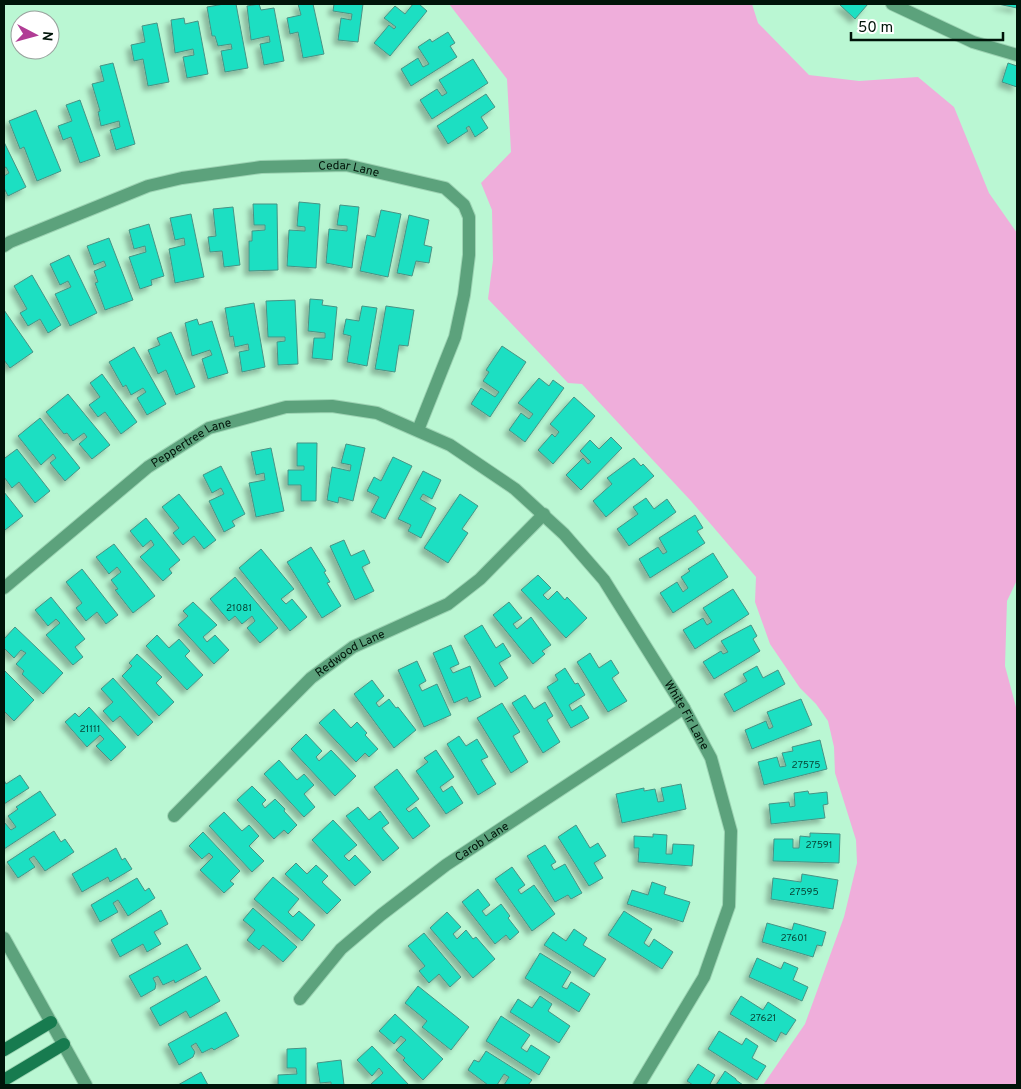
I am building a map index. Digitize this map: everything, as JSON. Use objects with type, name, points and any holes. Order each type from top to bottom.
[{"type":"street","points":[[892,4],[973,42],[1017,55]]},
{"type":"street","name":"Cedar Lane","points":[[4,246],[148,186],[182,178],[261,167],[346,165],[445,188],[464,204],[469,217],[469,254],[464,296],[455,337],[418,430]]},
{"type":"street","name":"Peppertree Lane","points":[[4,588],[148,467],[210,428],[286,407],[332,406],[377,413],[418,430]]},
{"type":"street","name":"White Fir Lane","points":[[418,430],[457,450],[515,489],[544,514],[604,580],[684,708],[711,758],[731,831],[729,906],[704,977],[639,1085]]},
{"type":"street","name":"Redwood Lane","points":[[174,816],[311,678],[353,647],[448,604],[480,579],[544,514]]},
{"type":"street","name":"Carob Lane","points":[[300,999],[341,949],[380,915],[446,865],[684,708]]},
{"type":"street","points":[[4,938],[86,1085]]},
{"type":"street","points":[[4,1050],[53,1026]]},
{"type":"street","points":[[4,1080],[64,1044]]},
{"type":"shaded area","points":[[449,4],[752,4],[758,23],[809,75],[859,81],[918,77],[954,107],[989,193],[1017,233],[1017,580],[1007,601],[1005,666],[1017,711],[1017,1085],[763,1085],[805,1024],[844,917],[857,863],[856,840],[835,773],[834,747],[828,721],[816,704],[800,688],[770,644],[755,602],[756,577],[691,501],[582,384],[568,383],[488,299],[493,260],[492,210],[481,183],[511,152],[507,79]]},
{"type":"building","points":[[236,4],[248,68],[225,72],[221,51],[232,49],[231,44],[218,46],[215,36],[212,36],[207,7]]},
{"type":"building","points":[[259,4],[261,10],[274,8],[284,61],[264,65],[260,44],[270,42],[269,36],[251,40],[247,6]]},
{"type":"building","points":[[298,4],[313,4],[324,54],[303,58],[298,32],[290,34],[287,18],[301,15]]},
{"type":"building","points":[[334,4],[363,4],[358,42],[338,40],[341,18],[351,20],[352,14],[333,11]]},
{"type":"building","points":[[413,4],[419,4],[427,11],[390,56],[374,43],[389,25],[394,29],[396,27],[384,18],[395,6],[405,14]]},
{"type":"building","points":[[839,4],[868,4],[855,19]]},
{"type":"building","points":[[998,4],[1017,4],[1017,8]]},
{"type":"building","points":[[184,18],[185,24],[198,21],[208,74],[187,78],[183,57],[194,55],[193,49],[175,53],[171,20]]},
{"type":"building","points":[[157,23],[169,82],[148,86],[143,59],[134,61],[131,45],[145,42],[142,26]]},
{"type":"building","points":[[448,32],[455,43],[450,46],[457,57],[411,86],[401,69],[418,58],[423,67],[429,64],[418,47],[430,39],[432,42]]},
{"type":"building","points":[[473,59],[488,83],[432,119],[420,100],[437,89],[442,96],[447,93],[439,80]]},
{"type":"building","points":[[113,63],[135,144],[116,150],[110,130],[120,127],[119,121],[101,126],[98,112],[100,111],[92,84],[104,81],[100,66]]},
{"type":"building","points":[[1008,63],[1017,66],[1017,87],[1002,82]]},
{"type":"building","points":[[486,94],[495,107],[481,117],[488,128],[475,137],[469,126],[466,128],[468,131],[448,144],[437,126]]},
{"type":"building","points":[[80,100],[100,156],[80,163],[71,137],[63,140],[58,126],[72,121],[66,105]]},
{"type":"building","points":[[36,110],[61,171],[37,181],[24,147],[20,149],[9,121]]},
{"type":"building","points":[[4,142],[26,187],[8,196],[4,188],[4,176],[9,173],[6,167],[4,168]]},
{"type":"building","points":[[299,202],[320,204],[316,268],[287,266],[289,230],[305,231],[305,227],[297,226]]},
{"type":"building","points":[[253,204],[277,204],[278,270],[249,271],[249,241],[252,241],[252,231],[265,230],[265,225],[254,225]]},
{"type":"building","points":[[340,205],[359,207],[352,268],[326,263],[329,229],[347,231],[347,226],[337,225]]},
{"type":"building","points":[[233,207],[240,265],[224,267],[222,251],[210,252],[208,237],[216,236],[213,209]]},
{"type":"building","points":[[381,210],[401,214],[388,277],[360,271],[367,235],[375,237]]},
{"type":"building","points":[[191,214],[204,277],[175,283],[169,249],[185,245],[184,238],[175,240],[170,218]]},
{"type":"building","points":[[409,215],[429,220],[424,245],[432,247],[429,263],[416,261],[412,276],[397,273]]},
{"type":"building","points":[[149,224],[164,276],[151,280],[152,285],[140,289],[129,257],[146,252],[145,246],[134,249],[129,230]]},
{"type":"building","points":[[109,238],[133,300],[105,310],[95,283],[98,282],[94,271],[106,266],[104,261],[94,265],[87,246]]},
{"type":"building","points":[[69,255],[97,313],[70,326],[55,294],[71,287],[68,281],[60,285],[50,264]]},
{"type":"building","points":[[32,275],[61,325],[48,333],[40,319],[28,326],[20,313],[27,309],[14,286]]},
{"type":"building","points":[[310,299],[323,300],[322,305],[337,307],[332,360],[312,358],[314,338],[325,338],[325,333],[308,331]]},
{"type":"building","points":[[295,300],[298,364],[278,365],[277,342],[285,341],[285,337],[268,337],[266,301]]},
{"type":"building","points":[[254,303],[265,367],[242,372],[239,352],[249,350],[248,344],[235,347],[233,336],[230,337],[225,308]]},
{"type":"building","points":[[362,306],[377,308],[367,366],[347,362],[351,336],[343,334],[346,319],[359,321]]},
{"type":"building","points":[[386,306],[414,310],[408,346],[399,345],[395,372],[375,369]]},
{"type":"building","points":[[4,310],[33,352],[10,368],[4,360]]},
{"type":"building","points":[[197,319],[199,325],[212,321],[228,373],[208,379],[202,359],[212,355],[210,350],[192,356],[185,323]]},
{"type":"building","points":[[171,332],[195,387],[176,395],[166,370],[158,374],[148,350],[160,345],[157,338]]},
{"type":"building","points":[[502,346],[526,362],[490,417],[471,404],[481,388],[495,397],[499,392],[483,381],[489,372],[486,370]]},
{"type":"building","points":[[134,347],[166,404],[147,415],[137,398],[146,392],[143,388],[131,395],[126,385],[123,387],[109,362]]},
{"type":"building","points":[[102,374],[137,422],[121,434],[105,412],[98,417],[89,405],[100,397],[90,383]]},
{"type":"building","points":[[539,378],[549,386],[553,380],[564,388],[525,442],[509,430],[521,413],[529,419],[533,414],[518,403]]},
{"type":"building","points":[[68,394],[110,445],[92,459],[79,444],[87,437],[84,433],[73,441],[67,433],[64,434],[46,412]]},
{"type":"building","points":[[574,397],[595,416],[553,464],[538,450],[552,434],[555,437],[559,432],[550,424]]},
{"type":"building","points":[[40,418],[80,468],[65,481],[50,463],[56,458],[53,454],[41,465],[18,436]]},
{"type":"building","points":[[611,437],[622,448],[581,490],[566,475],[583,458],[588,464],[591,462],[580,451],[590,440],[599,449]]},
{"type":"building","points":[[297,443],[317,443],[316,501],[301,501],[301,485],[288,485],[288,470],[304,470],[304,466],[297,466]]},
{"type":"building","points":[[346,444],[365,448],[353,501],[339,497],[338,503],[327,500],[332,467],[350,471],[351,465],[341,463]]},
{"type":"building","points":[[271,448],[284,511],[256,517],[249,483],[265,480],[264,473],[256,475],[251,452]]},
{"type":"building","points":[[17,449],[50,491],[35,503],[19,482],[12,488],[4,477],[4,455],[5,458]]},
{"type":"building","points":[[393,457],[412,466],[385,519],[371,512],[379,497],[367,491],[374,477],[381,481]]},
{"type":"building","points":[[634,458],[641,466],[643,464],[654,476],[606,517],[593,501],[612,484],[607,478]]},
{"type":"building","points":[[221,466],[245,514],[232,521],[235,526],[224,532],[209,501],[224,494],[221,488],[212,493],[203,475]]},
{"type":"building","points":[[423,471],[441,480],[432,499],[423,494],[420,499],[436,508],[421,538],[408,531],[411,525],[398,519]]},
{"type":"building","points":[[4,492],[23,516],[5,530],[4,528]]},
{"type":"building","points":[[179,494],[216,540],[204,549],[194,536],[183,545],[173,533],[179,528],[162,507]]},
{"type":"building","points":[[460,494],[478,506],[462,529],[468,533],[448,563],[424,548]]},
{"type":"building","points":[[646,498],[654,509],[667,499],[676,512],[629,546],[617,529],[638,514],[633,507]]},
{"type":"building","points":[[695,515],[703,528],[697,531],[705,543],[650,578],[639,559],[658,547],[663,554],[667,552],[659,538]]},
{"type":"building","points":[[146,518],[180,560],[169,569],[172,573],[163,581],[140,557],[154,545],[151,540],[143,547],[130,531]]},
{"type":"building","points":[[344,540],[351,556],[364,550],[370,563],[362,567],[374,591],[355,600],[330,546]]},
{"type":"building","points":[[114,544],[155,596],[133,613],[115,590],[118,589],[111,580],[121,572],[117,567],[109,574],[96,557]]},
{"type":"building","points":[[311,547],[326,571],[324,572],[330,582],[327,583],[341,606],[322,618],[287,562]]},
{"type":"building","points":[[261,549],[294,589],[281,599],[286,604],[292,599],[307,617],[290,631],[239,568]]},
{"type":"building","points":[[713,553],[728,577],[673,613],[660,593],[677,582],[683,592],[688,588],[681,577],[690,571],[688,569]]},
{"type":"building","points":[[82,569],[118,615],[106,624],[97,612],[86,621],[76,608],[82,603],[66,582]]},
{"type":"building","points":[[538,575],[551,588],[543,595],[548,600],[557,591],[565,600],[567,597],[587,618],[566,638],[521,590]]},
{"type":"building","points":[[235,577],[278,628],[260,643],[247,628],[255,621],[252,616],[242,624],[235,616],[229,621],[210,599]]},
{"type":"building","points":[[733,589],[749,614],[695,649],[683,630],[703,618],[707,625],[712,622],[703,608]]},
{"type":"building","points":[[51,597],[85,639],[75,647],[83,657],[73,665],[46,635],[60,623],[56,619],[48,626],[35,610]]},
{"type":"building","points":[[193,602],[217,625],[203,637],[207,642],[215,635],[229,650],[214,664],[178,625],[188,616],[183,611]]},
{"type":"building","points":[[509,602],[522,618],[513,624],[517,629],[531,617],[551,645],[542,651],[545,654],[533,664],[493,615]]},
{"type":"building","points":[[482,625],[496,648],[503,643],[511,656],[499,663],[508,678],[495,687],[464,636]]},
{"type":"building","points":[[751,625],[757,636],[753,639],[760,651],[714,679],[703,662],[721,651],[723,654],[728,652],[721,641]]},
{"type":"building","points":[[15,627],[63,673],[43,694],[22,674],[24,671],[16,664],[26,653],[21,650],[14,658],[4,648],[4,639]]},
{"type":"building","points":[[157,635],[169,648],[179,639],[190,651],[185,656],[203,675],[187,690],[146,646]]},
{"type":"building","points":[[451,645],[459,664],[450,668],[453,673],[470,666],[481,697],[469,702],[467,697],[454,703],[433,653]]},
{"type":"building","points":[[590,653],[599,668],[611,660],[619,673],[612,678],[627,701],[608,712],[577,662]]},
{"type":"building","points":[[137,654],[162,677],[156,683],[174,702],[159,716],[122,676],[132,666],[129,663]]},
{"type":"building","points":[[417,661],[426,681],[419,685],[422,691],[437,684],[451,715],[424,727],[398,670]]},
{"type":"building","points":[[757,666],[763,678],[778,670],[785,684],[734,712],[724,694],[747,681],[743,674]]},
{"type":"building","points":[[565,668],[575,684],[578,683],[585,695],[569,705],[572,711],[581,705],[589,718],[571,728],[547,687],[558,680],[555,675]]},
{"type":"building","points":[[4,670],[34,700],[14,721],[4,711]]},
{"type":"building","points":[[113,678],[153,722],[138,736],[120,716],[113,722],[103,711],[113,702],[101,689]]},
{"type":"building","points":[[372,680],[384,696],[376,703],[379,707],[389,699],[396,708],[398,707],[416,730],[394,748],[354,694]]},
{"type":"building","points":[[525,695],[534,709],[545,702],[553,716],[547,720],[560,742],[543,753],[512,703]]},
{"type":"building","points":[[801,699],[812,725],[752,749],[745,730],[766,721],[769,729],[773,727],[767,712]]},
{"type":"building","points":[[502,703],[520,732],[513,736],[528,762],[511,773],[477,718]]},
{"type":"building","points":[[89,707],[126,747],[111,761],[96,746],[104,739],[100,735],[87,747],[65,722],[75,713],[79,717]]},
{"type":"building","points":[[334,709],[351,728],[357,722],[367,733],[365,735],[378,749],[369,757],[365,753],[356,762],[319,723]]},
{"type":"building","points":[[306,734],[322,751],[316,757],[319,761],[331,750],[356,776],[335,796],[291,749]]},
{"type":"building","points":[[459,736],[466,746],[477,739],[488,757],[481,760],[496,784],[478,795],[447,744]]},
{"type":"building","points":[[820,740],[827,769],[764,785],[758,762],[777,757],[780,767],[786,766],[782,753],[793,751],[792,747]]},
{"type":"building","points":[[436,750],[454,777],[440,787],[443,792],[452,786],[463,803],[446,814],[416,771],[428,762],[424,758]]},
{"type":"building","points":[[279,760],[297,780],[304,774],[314,785],[304,794],[315,807],[304,817],[264,774]]},
{"type":"building","points":[[397,769],[419,799],[406,809],[409,812],[416,807],[430,826],[413,839],[374,787]]},
{"type":"building","points":[[20,775],[29,788],[4,804],[4,780],[6,784]]},
{"type":"building","points":[[681,784],[686,809],[622,823],[616,794],[644,788],[644,791],[655,789],[658,802],[664,801],[661,788]]},
{"type":"building","points":[[252,786],[266,800],[262,804],[265,808],[275,799],[297,825],[288,834],[284,830],[274,839],[237,800]]},
{"type":"building","points":[[40,791],[56,815],[4,849],[4,822],[11,830],[16,827],[8,816],[18,809],[16,807]]},
{"type":"building","points":[[808,791],[809,794],[827,792],[828,804],[823,805],[825,818],[771,824],[769,804],[789,802],[790,807],[795,806],[794,793]]},
{"type":"building","points":[[358,807],[369,820],[380,811],[389,823],[382,828],[399,848],[383,861],[346,816]]},
{"type":"building","points":[[224,812],[242,831],[249,825],[259,836],[249,846],[264,861],[252,872],[209,826]]},
{"type":"building","points":[[333,820],[357,845],[344,856],[349,861],[355,855],[371,872],[355,886],[312,840]]},
{"type":"building","points":[[576,825],[590,848],[598,843],[606,856],[594,863],[603,878],[589,886],[558,837]]},
{"type":"building","points":[[54,831],[61,842],[65,839],[74,852],[45,871],[34,856],[29,859],[35,867],[18,878],[7,862]]},
{"type":"building","points":[[203,832],[240,871],[230,881],[234,884],[224,893],[200,870],[213,857],[209,853],[202,859],[189,846]]},
{"type":"building","points":[[810,833],[840,834],[839,863],[773,861],[774,839],[793,839],[793,848],[799,848],[800,836],[810,837]]},
{"type":"building","points":[[653,834],[667,835],[666,854],[672,854],[673,844],[694,845],[692,866],[638,862],[639,848],[634,848],[634,836],[653,837]]},
{"type":"building","points":[[545,845],[556,862],[551,865],[554,870],[565,864],[582,893],[571,899],[568,895],[555,902],[527,856]]},
{"type":"building","points":[[116,848],[122,860],[125,858],[132,869],[110,882],[108,877],[82,892],[72,874]]},
{"type":"building","points":[[296,863],[307,874],[316,865],[328,876],[322,882],[341,900],[327,914],[285,874]]},
{"type":"building","points":[[512,867],[525,885],[518,890],[521,894],[534,885],[555,914],[532,931],[495,879]]},
{"type":"building","points":[[802,874],[838,880],[833,909],[771,899],[773,878],[801,882]]},
{"type":"building","points":[[273,877],[299,899],[288,912],[293,917],[299,911],[315,925],[302,941],[254,899]]},
{"type":"building","points":[[137,878],[145,891],[149,888],[155,898],[128,916],[118,900],[113,903],[118,912],[100,922],[91,905]]},
{"type":"building","points":[[652,882],[666,887],[664,894],[690,902],[683,922],[627,904],[632,890],[648,895]]},
{"type":"building","points":[[478,889],[490,905],[482,911],[486,916],[501,904],[510,916],[508,918],[519,932],[510,940],[506,935],[495,944],[462,902]]},
{"type":"building","points":[[253,908],[297,947],[283,962],[263,945],[259,950],[247,940],[255,930],[243,920]]},
{"type":"building","points":[[161,910],[168,924],[154,932],[161,944],[147,952],[143,944],[120,957],[111,940]]},
{"type":"building","points":[[624,911],[652,929],[644,943],[649,947],[654,939],[673,952],[662,969],[608,935]]},
{"type":"building","points":[[447,912],[461,927],[453,934],[457,939],[466,930],[473,939],[476,937],[495,959],[473,978],[430,928]]},
{"type":"building","points":[[767,923],[792,930],[794,923],[826,932],[822,946],[817,945],[813,957],[762,942]]},
{"type":"building","points":[[574,929],[587,938],[583,945],[606,959],[594,977],[544,945],[553,932],[566,941]]},
{"type":"building","points":[[424,933],[461,977],[450,987],[439,974],[429,983],[419,971],[425,966],[408,946]]},
{"type":"building","points":[[187,944],[201,969],[175,983],[174,980],[163,985],[158,976],[153,978],[156,984],[155,989],[141,997],[129,976]]},
{"type":"building","points":[[540,953],[571,972],[562,987],[567,989],[571,982],[590,994],[579,1012],[525,978]]},
{"type":"building","points":[[757,958],[781,969],[784,962],[798,968],[793,980],[808,987],[802,1001],[749,977]]},
{"type":"building","points":[[206,976],[220,1001],[190,1018],[186,1011],[160,1026],[150,1008]]},
{"type":"building","points":[[418,986],[469,1027],[451,1050],[422,1027],[427,1021],[405,1003]]},
{"type":"building","points":[[540,996],[552,1004],[548,1011],[570,1026],[559,1043],[510,1012],[518,999],[532,1008]]},
{"type":"building","points":[[741,996],[763,1010],[768,1002],[796,1020],[786,1035],[781,1032],[776,1042],[730,1014]]},
{"type":"building","points":[[226,1012],[239,1036],[214,1050],[212,1048],[202,1053],[196,1043],[191,1046],[195,1052],[193,1057],[179,1065],[168,1044]]},
{"type":"building","points":[[395,1014],[443,1059],[423,1080],[396,1050],[406,1040],[401,1036],[394,1044],[379,1031]]},
{"type":"building","points":[[501,1016],[530,1035],[521,1048],[527,1052],[531,1045],[550,1057],[539,1075],[486,1041]]},
{"type":"building","points":[[719,1031],[742,1045],[746,1038],[758,1046],[752,1058],[766,1066],[757,1080],[708,1049]]},
{"type":"building","points":[[372,1046],[409,1085],[370,1085],[383,1073],[379,1068],[372,1076],[357,1060]]},
{"type":"building","points":[[306,1048],[306,1085],[278,1085],[278,1075],[297,1074],[296,1068],[287,1068],[287,1049]]},
{"type":"building","points":[[486,1051],[532,1080],[528,1085],[504,1085],[509,1077],[504,1074],[497,1085],[488,1085],[468,1070],[474,1060],[479,1062]]},
{"type":"building","points":[[341,1060],[344,1085],[331,1085],[331,1082],[320,1083],[317,1063]]},
{"type":"building","points":[[698,1064],[715,1075],[710,1084],[712,1085],[693,1085],[687,1081]]},
{"type":"building","points":[[725,1071],[736,1079],[743,1085],[716,1085]]},
{"type":"building","points":[[201,1072],[208,1085],[178,1085]]}]
